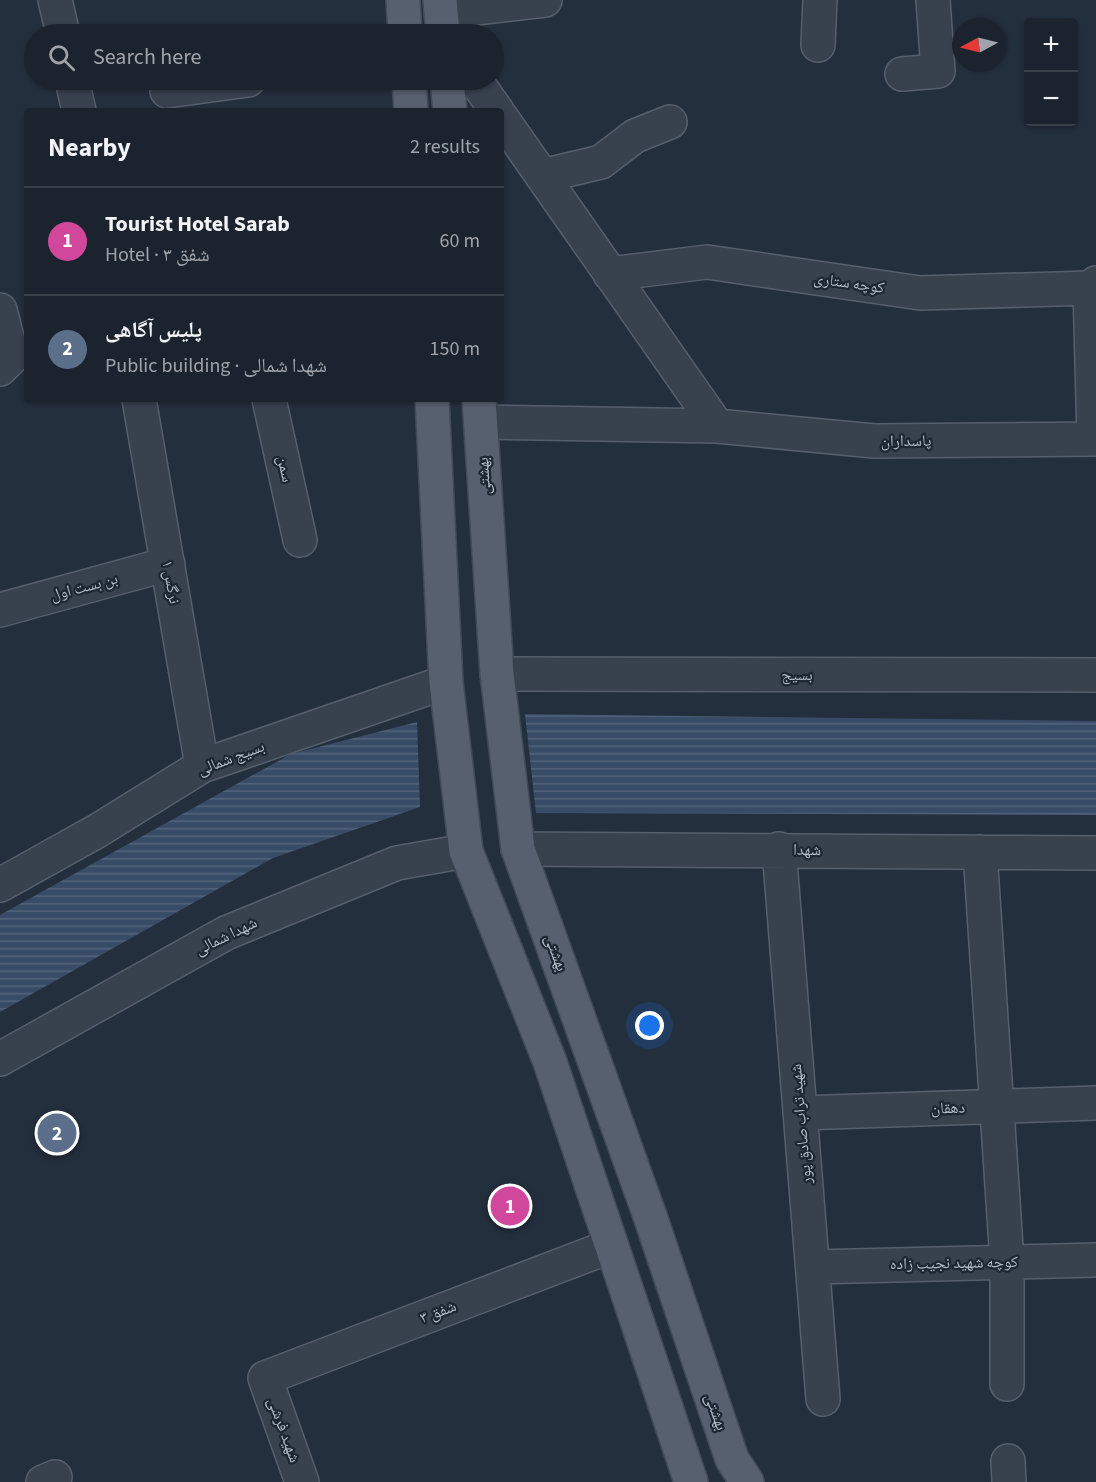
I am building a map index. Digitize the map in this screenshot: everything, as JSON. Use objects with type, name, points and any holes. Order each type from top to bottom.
[{"type":"main road","points":[[403,0],[404,24]]},
{"type":"main road","points":[[410,90],[411,108]]},
{"type":"main road","points":[[448,90],[450,108]]},
{"type":"main road","points":[[432,402],[447,682],[466,851],[550,1062],[691,1482]]},
{"type":"main road","name":"بهشتی","points":[[480,410],[497,674],[518,849],[650,1216],[732,1459],[747,1482]]},
{"type":"main road","points":[[447,682],[497,674]]},
{"type":"main road","points":[[466,851],[518,849]]},
{"type":"street","points":[[55,0],[61,24]]},
{"type":"street","points":[[442,23],[545,0]]},
{"type":"street","points":[[818,45],[820,0]]},
{"type":"street","points":[[902,74],[938,71],[933,0]]},
{"type":"street","points":[[74,90],[78,108]]},
{"type":"street","points":[[167,91],[174,90]]},
{"type":"street","points":[[482,90],[495,108]]},
{"type":"street","points":[[504,121],[717,426]]},
{"type":"street","points":[[542,176],[602,162],[635,136],[670,122]]},
{"type":"street","name":"کوچه ستاری","points":[[610,274],[707,262],[920,293],[1093,285],[1095,439]]},
{"type":"street","points":[[0,310],[12,357],[0,369]]},
{"type":"street","name":"نرگس ۱","points":[[140,402],[202,766]]},
{"type":"street","name":"سمن","points":[[270,402],[300,540]]},
{"type":"street","name":"پاسداران","points":[[480,410],[717,426],[874,441],[1095,439]]},
{"type":"street","name":"بن بست اول","points":[[0,610],[168,564]]},
{"type":"street","name":"بسیج","points":[[497,674],[1096,675]]},
{"type":"street","name":"بسیج شمالی","points":[[0,885],[97,831],[202,766],[447,682]]},
{"type":"street","name":"شهدا","points":[[518,849],[1096,853]]},
{"type":"street","name":"شهید تراب صادق پور","points":[[778,849],[823,1399]]},
{"type":"street","name":"شهدا شمالی","points":[[0,1059],[226,933],[397,863],[466,851]]},
{"type":"street","points":[[980,852],[1007,1262],[1007,1384]]},
{"type":"street","name":"دهقان","points":[[800,1113],[1096,1103]]},
{"type":"street","name":"شفق ۳","points":[[265,1378],[611,1246]]},
{"type":"street","name":"کوچه شهید نجیب زاده","points":[[813,1266],[1096,1260]]},
{"type":"street","name":"شهید فرشی","points":[[265,1378],[302,1482]]},
{"type":"water","points":[[525,714],[1096,721],[1096,815],[536,813]]},
{"type":"water","points":[[417,722],[420,807],[273,858],[0,1012],[0,915],[291,754]]},
{"type":"place","name":"پلیس آگاهی","points":[[57,1133]]},
{"type":"place","name":"Tourist Hotel Sarab","points":[[510,1206]]}]
